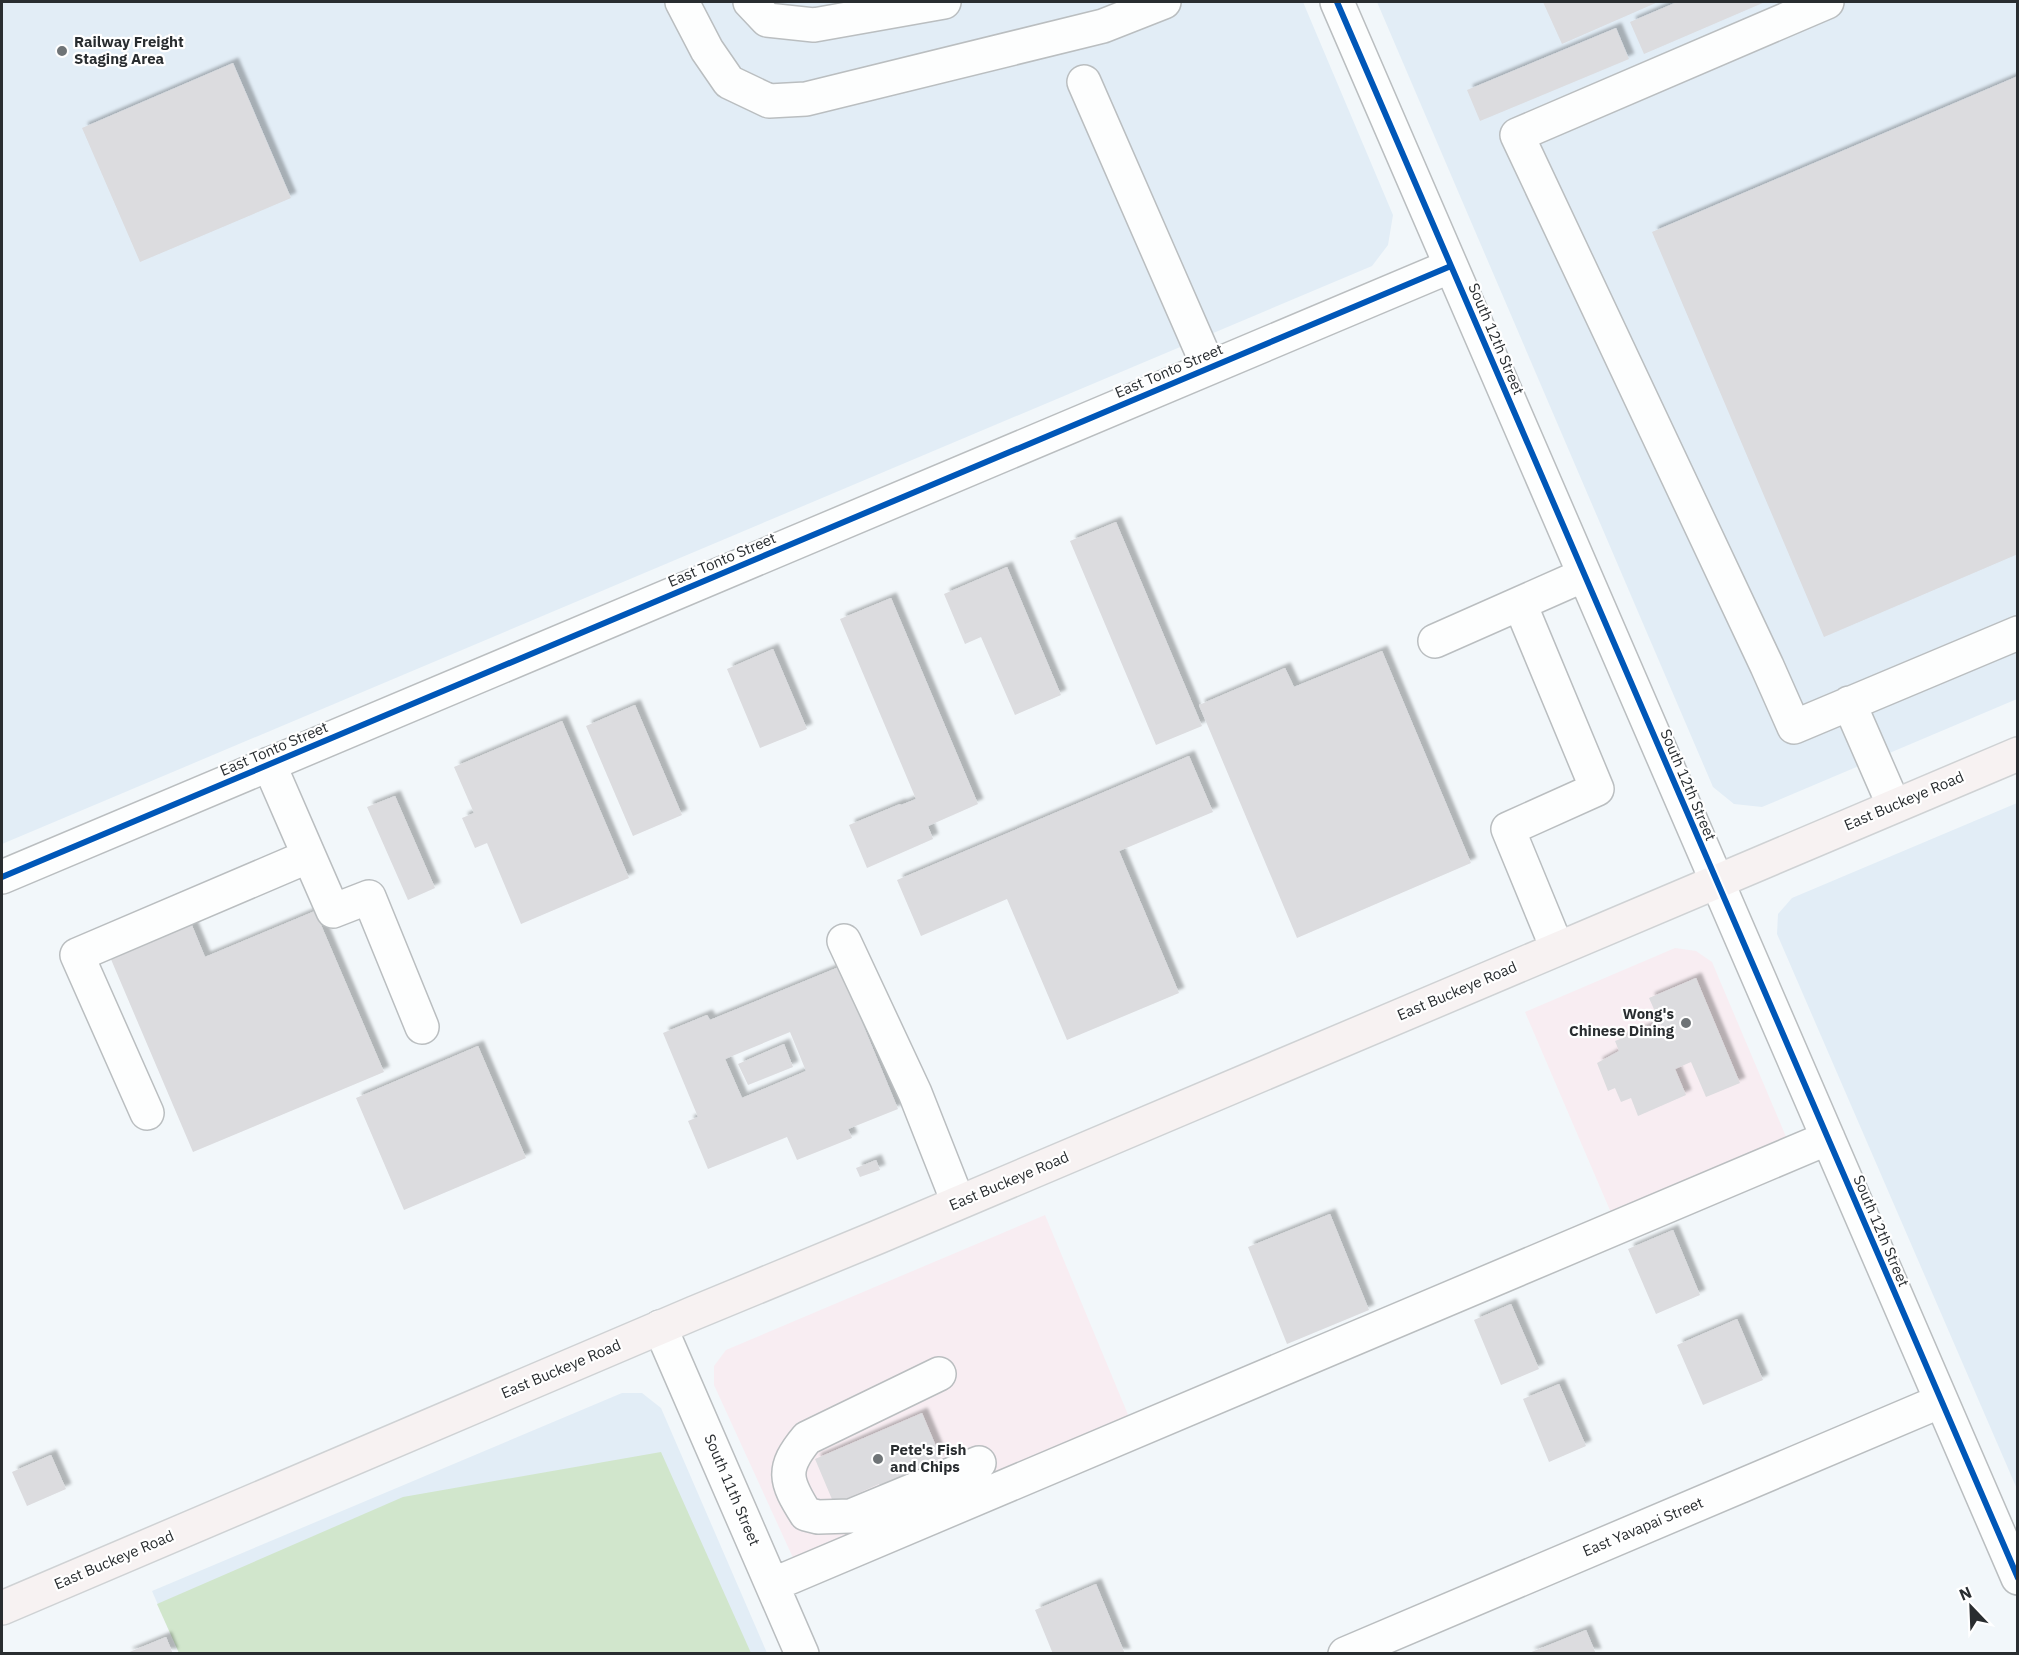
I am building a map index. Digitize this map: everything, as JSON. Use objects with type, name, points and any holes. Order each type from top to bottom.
[{"type":"main road","name":"East Buckeye Road","points":[[2,1608],[660,1327],[2018,754]]},
{"type":"street","points":[[682,2],[707,50],[729,82],[769,102],[806,99],[1103,26],[1164,2]]},
{"type":"street","points":[[750,2],[767,20],[814,25],[944,2]]},
{"type":"street","name":"South 12th Street","points":[[1337,2],[2018,1578]]},
{"type":"street","points":[[1827,2],[1517,135],[1794,727],[2018,633]]},
{"type":"street","points":[[1084,82],[1209,368]]},
{"type":"street","name":"East Tonto Street","points":[[2,877],[1451,266]]},
{"type":"street","points":[[1435,641],[1584,575]]},
{"type":"street","points":[[1520,604],[1597,789],[1508,829],[1557,948]]},
{"type":"street","points":[[1849,703],[1894,806]]},
{"type":"street","points":[[269,764],[333,911],[369,897],[423,1027]]},
{"type":"street","points":[[147,1113],[77,955],[309,856]]},
{"type":"street","points":[[844,941],[915,1093],[958,1202]]},
{"type":"street","points":[[772,1585],[1828,1138]]},
{"type":"street","name":"South 11th Street","points":[[660,1327],[802,1653]]},
{"type":"street","points":[[939,1374],[807,1438],[793,1454],[787,1471],[793,1494],[806,1514],[818,1517],[851,1516],[979,1463]]},
{"type":"street","name":"East Yavapai Street","points":[[1346,1653],[1941,1401]]},
{"type":"shaded area","points":[[2,2],[1303,2],[1393,215],[1388,245],[1372,266],[2,844]]},
{"type":"shaded area","points":[[1377,2],[2017,2],[2017,699],[1762,807],[1734,804],[1713,787]]},
{"type":"shaded area","points":[[2017,803],[2017,1489],[1777,934],[1778,914],[1792,898]]},
{"type":"shaded area","points":[[1675,948],[1696,951],[1712,962],[1787,1139],[1612,1215],[1525,1012]]},
{"type":"shaded area","points":[[1045,1215],[1129,1417],[794,1560],[714,1385],[714,1366],[726,1350]]},
{"type":"shaded area","points":[[622,1393],[642,1393],[661,1408],[767,1653],[179,1653],[152,1591]]},
{"type":"green space","points":[[661,1452],[751,1653],[179,1653],[157,1604],[403,1497]]},
{"type":"building","points":[[1543,2],[1658,2],[1562,44]]},
{"type":"building","points":[[1677,2],[1765,2],[1644,54],[1630,22]]},
{"type":"building","points":[[1616,28],[1629,59],[1480,121],[1467,90]]},
{"type":"building","points":[[233,63],[291,198],[140,262],[82,128]]},
{"type":"building","points":[[2018,76],[2018,554],[1824,637],[1652,232]]},
{"type":"building","points":[[1116,522],[1202,726],[1156,745],[1070,541]]},
{"type":"building","points":[[1007,567],[1061,695],[1015,715],[981,637],[965,644],[944,594]]},
{"type":"building","points":[[891,598],[978,804],[928,826],[933,839],[867,868],[849,825],[916,799],[840,619]]},
{"type":"building","points":[[773,649],[807,729],[760,748],[727,669]]},
{"type":"building","points":[[1382,651],[1471,863],[1297,938],[1199,705],[1285,668],[1294,687]]},
{"type":"building","points":[[635,705],[682,815],[633,836],[586,726]]},
{"type":"building","points":[[562,721],[629,878],[521,924],[487,843],[475,848],[462,818],[474,813],[454,767]]},
{"type":"building","points":[[1189,756],[1213,812],[1119,851],[1179,993],[1067,1040],[1007,899],[921,936],[897,880]]},
{"type":"building","points":[[395,796],[435,888],[408,900],[367,807]]},
{"type":"building","points":[[315,911],[384,1072],[193,1152],[110,957],[191,923],[205,957]]},
{"type":"building","points":[[839,967],[898,1109],[848,1129],[852,1138],[797,1160],[787,1137],[708,1169],[688,1121],[698,1117],[663,1033],[707,1015],[710,1020]],"holes":[[[790,1032],[806,1071],[742,1098],[725,1059]]]},
{"type":"building","points":[[1696,978],[1740,1083],[1706,1097],[1691,1062],[1675,1069],[1686,1095],[1638,1116],[1631,1098],[1621,1102],[1615,1088],[1608,1091],[1597,1063],[1619,1051],[1615,1041],[1651,1026],[1656,1038],[1665,1034],[1649,998]]},
{"type":"building","points":[[784,1044],[793,1067],[748,1085],[738,1064]]},
{"type":"building","points":[[478,1046],[526,1158],[404,1210],[356,1098]]},
{"type":"building","points":[[876,1160],[880,1170],[860,1177],[856,1168]]},
{"type":"building","points":[[1330,1214],[1369,1310],[1287,1344],[1248,1247]]},
{"type":"building","points":[[1673,1230],[1700,1295],[1656,1314],[1628,1249]]},
{"type":"building","points":[[1511,1304],[1539,1369],[1501,1385],[1474,1320]]},
{"type":"building","points":[[1737,1319],[1763,1380],[1703,1405],[1677,1345]]},
{"type":"building","points":[[1559,1384],[1586,1446],[1549,1462],[1523,1399]]},
{"type":"building","name":"Pete's Fish and Chips","points":[[922,1413],[941,1458],[896,1478],[899,1486],[883,1493],[879,1484],[834,1504],[815,1459]]},
{"type":"building","points":[[51,1455],[66,1489],[27,1506],[12,1472]]},
{"type":"building","points":[[1096,1584],[1125,1654],[1053,1654],[1035,1610]]},
{"type":"building","points":[[1586,1630],[1596,1654],[1529,1654],[1529,1653]]},
{"type":"building","points":[[166,1637],[173,1654],[127,1654],[127,1653]]},
{"type":"cycle path","points":[[1337,2],[2018,1578]]},
{"type":"cycle path","points":[[2,877],[1451,266]]},
{"type":"place","name":"Railway Freight Staging Area","points":[[62,51]]},
{"type":"place","name":"Wong's Chinese Dining","points":[[1686,1023]]},
{"type":"place","name":"Pete's Fish and Chips","points":[[878,1459]]}]
